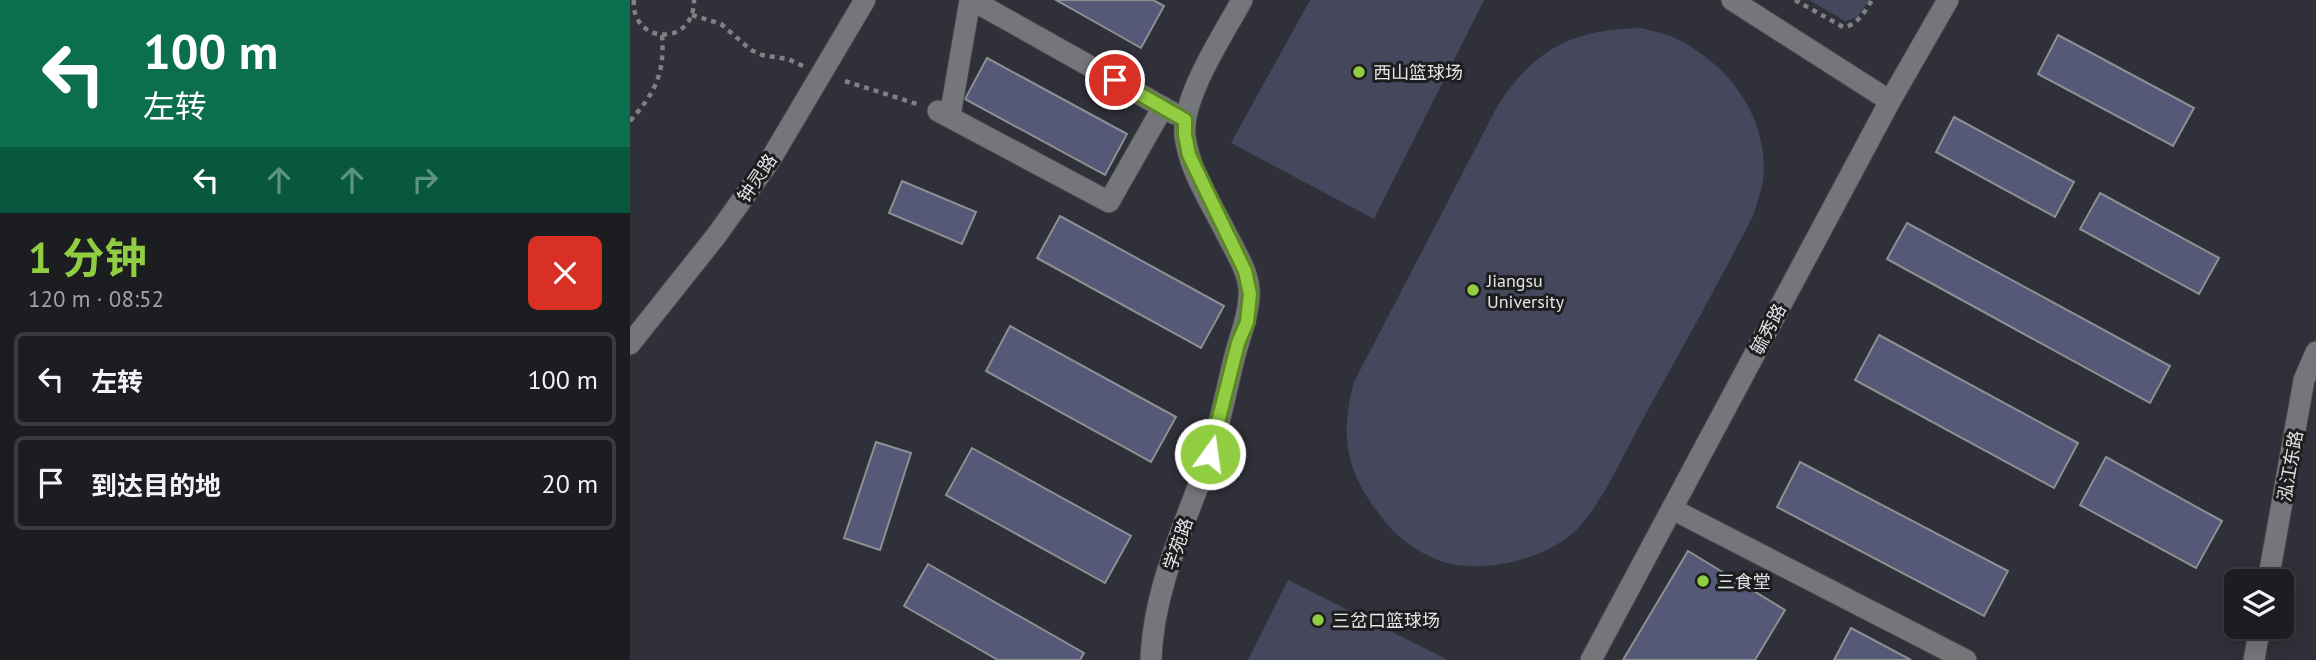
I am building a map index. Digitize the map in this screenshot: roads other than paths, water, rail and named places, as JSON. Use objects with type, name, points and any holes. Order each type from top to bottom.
[{"type":"lane","name":"钟灵路","points":[[630,344],[716,236],[769,162],[865,0]]},
{"type":"lane","points":[[1163,107],[1109,202],[944,114],[971,0],[1163,107],[1185,120]]},
{"type":"lane","name":"学苑路","points":[[1151,660],[1161,593],[1210,454],[1238,343],[1247,322],[1250,294],[1245,271],[1189,155],[1185,135],[1185,120],[1202,74],[1242,0]]},
{"type":"lane","points":[[1732,0],[1890,101]]},
{"type":"lane","name":"毓秀路","points":[[1591,660],[1890,101],[1948,0]]},
{"type":"lane","name":"泓江东路","points":[[2270,569],[2304,380],[2316,352]]},
{"type":"lane","points":[[1672,509],[1966,660]]},
{"type":"lane","points":[[2254,660],[2258,639]]},
{"type":"place","name":"西山篮球场","points":[[1359,72]]},
{"type":"place","name":"Jiangsu University","points":[[1473,290]]},
{"type":"place","name":"三食堂","points":[[1703,581]]},
{"type":"place","name":"三岔口篮球场","points":[[1318,620]]}]
